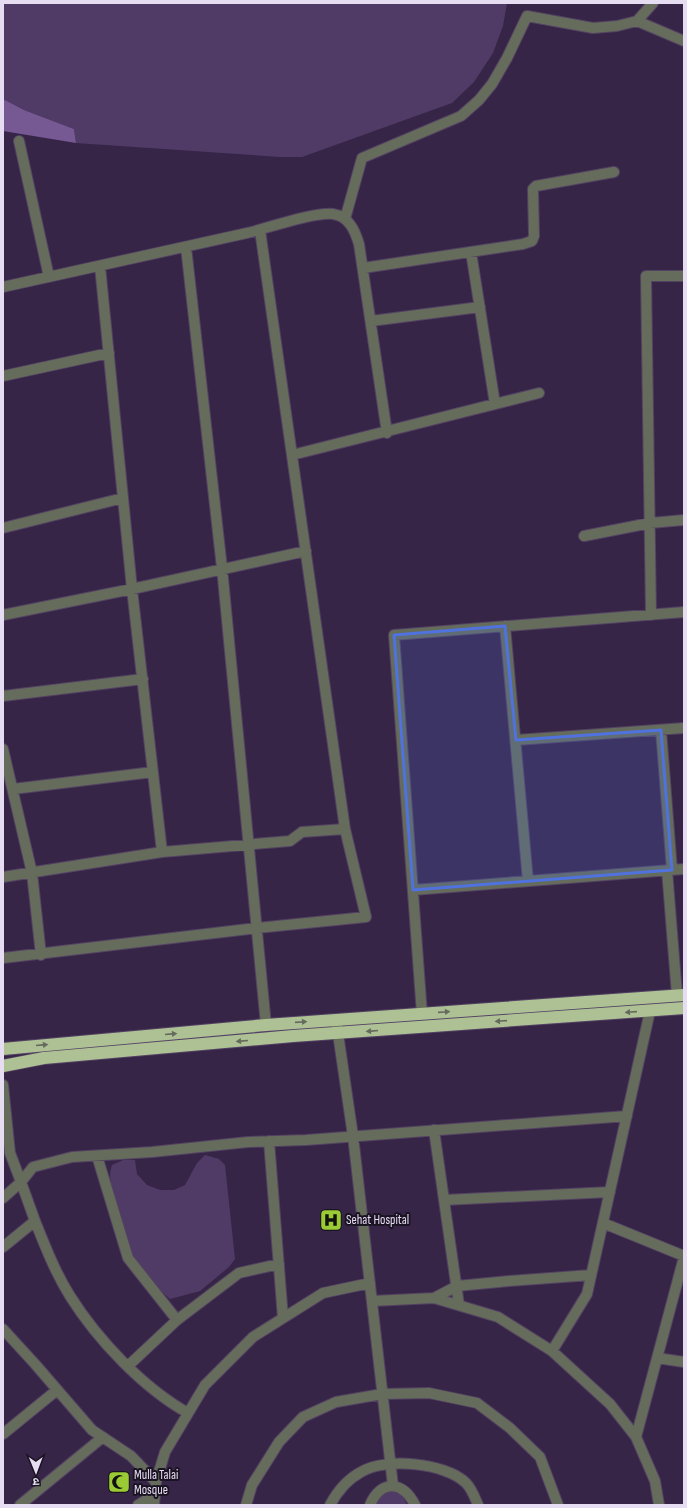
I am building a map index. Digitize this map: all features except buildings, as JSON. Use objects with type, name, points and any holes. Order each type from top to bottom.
[{"type":"highway","points":[[3,1049],[266,1025],[681,995]]},
{"type":"highway","points":[[3,1066],[44,1058],[684,1008]]},
{"type":"street","points":[[345,219],[362,158],[461,116],[479,100],[492,84],[507,58],[527,16],[593,28],[617,26],[638,21],[653,3]]},
{"type":"street","points":[[638,21],[684,41]]},
{"type":"street","points":[[19,141],[49,277]]},
{"type":"street","points":[[363,268],[523,244],[532,241],[534,236],[532,196],[533,189],[536,186],[614,172]]},
{"type":"street","points":[[3,287],[186,247],[317,215],[334,214],[345,219],[354,229],[363,268],[387,433]]},
{"type":"street","points":[[3,958],[257,928],[366,917],[345,829],[260,230]]},
{"type":"street","points":[[186,247],[222,568],[266,1025]]},
{"type":"street","points":[[471,252],[495,404]]},
{"type":"street","points":[[100,266],[132,589],[162,852]]},
{"type":"street","points":[[651,615],[646,276],[684,276]]},
{"type":"street","points":[[371,321],[480,307]]},
{"type":"street","points":[[3,376],[109,353]]},
{"type":"street","points":[[292,455],[387,433],[539,393]]},
{"type":"street","points":[[3,528],[123,498]]},
{"type":"street","points":[[584,536],[650,523],[684,520]]},
{"type":"street","points":[[3,615],[132,589],[222,568],[306,551]]},
{"type":"street","points":[[422,1014],[394,634],[684,612]]},
{"type":"street","points":[[505,626],[528,881]]},
{"type":"street","points":[[3,696],[142,679]]},
{"type":"street","points":[[516,740],[684,728]]},
{"type":"street","points":[[661,730],[670,870],[681,995]]},
{"type":"street","points":[[3,749],[32,873],[41,954]]},
{"type":"street","points":[[12,789],[153,772]]},
{"type":"street","points":[[3,877],[162,852],[290,841],[302,832],[345,829]]},
{"type":"street","points":[[413,890],[684,869]]},
{"type":"street","points":[[552,1351],[587,1294],[650,1011]]},
{"type":"street","points":[[336,1020],[353,1136],[393,1486]]},
{"type":"street","points":[[3,1085],[10,1153],[50,1258],[69,1295],[89,1324],[128,1366],[175,1406],[188,1413]]},
{"type":"street","points":[[3,1198],[21,1182],[33,1167],[72,1157],[269,1141],[627,1116]]},
{"type":"street","points":[[434,1130],[459,1305]]},
{"type":"street","points":[[269,1141],[283,1318]]},
{"type":"street","points":[[97,1156],[128,1258],[176,1320]]},
{"type":"street","points":[[444,1200],[610,1192]]},
{"type":"street","points":[[3,1247],[35,1221]]},
{"type":"street","points":[[602,1223],[684,1257],[682,1275],[657,1358],[636,1437]]},
{"type":"street","points":[[128,1366],[176,1320],[239,1273],[279,1264]]},
{"type":"street","points":[[434,1298],[457,1286],[509,1280],[591,1275]]},
{"type":"street","points":[[138,1505],[154,1500],[156,1482],[165,1452],[205,1385],[253,1337],[323,1293],[370,1283]]},
{"type":"street","points":[[372,1301],[434,1298],[498,1317],[552,1351],[610,1404],[636,1437],[655,1481],[659,1505]]},
{"type":"street","points":[[3,1329],[7,1341],[57,1390],[92,1430],[131,1456],[156,1482]]},
{"type":"street","points":[[657,1358],[684,1362]]},
{"type":"street","points":[[3,1434],[57,1390]]},
{"type":"street","points":[[246,1505],[252,1485],[279,1442],[303,1418],[336,1402],[382,1394],[428,1393],[477,1403],[510,1428],[540,1457],[558,1505]]},
{"type":"street","points":[[20,1505],[103,1437]]},
{"type":"street","points":[[330,1505],[336,1493],[362,1471],[390,1463],[413,1464],[448,1472],[466,1483],[478,1505]]},
{"type":"street","points":[[370,1505],[374,1495],[381,1488],[393,1486],[404,1489],[415,1505]]},
{"type":"highlighted area","points":[[505,626],[516,740],[661,730],[672,870],[413,890],[394,635]]},
{"type":"shaded area","points":[[3,3],[507,3],[503,26],[493,53],[474,82],[452,103],[302,157],[280,157],[76,143],[74,129],[24,110],[3,99]]},
{"type":"shaded area","points":[[3,99],[24,110],[74,129],[76,143],[3,131]]},
{"type":"shaded area","points":[[205,1155],[219,1159],[225,1165],[235,1259],[229,1267],[200,1291],[170,1299],[150,1282],[135,1264],[111,1196],[110,1173],[112,1165],[123,1160],[135,1160],[137,1174],[147,1185],[160,1190],[174,1190],[185,1185],[197,1163]]},
{"type":"shaded area","points":[[392,1487],[402,1494],[407,1505],[375,1505],[380,1494]]},
{"type":"place","name":"Sehat Hospital","points":[[331,1220]]},
{"type":"place","name":"Mulla Talai Mosque","points":[[119,1482]]}]
